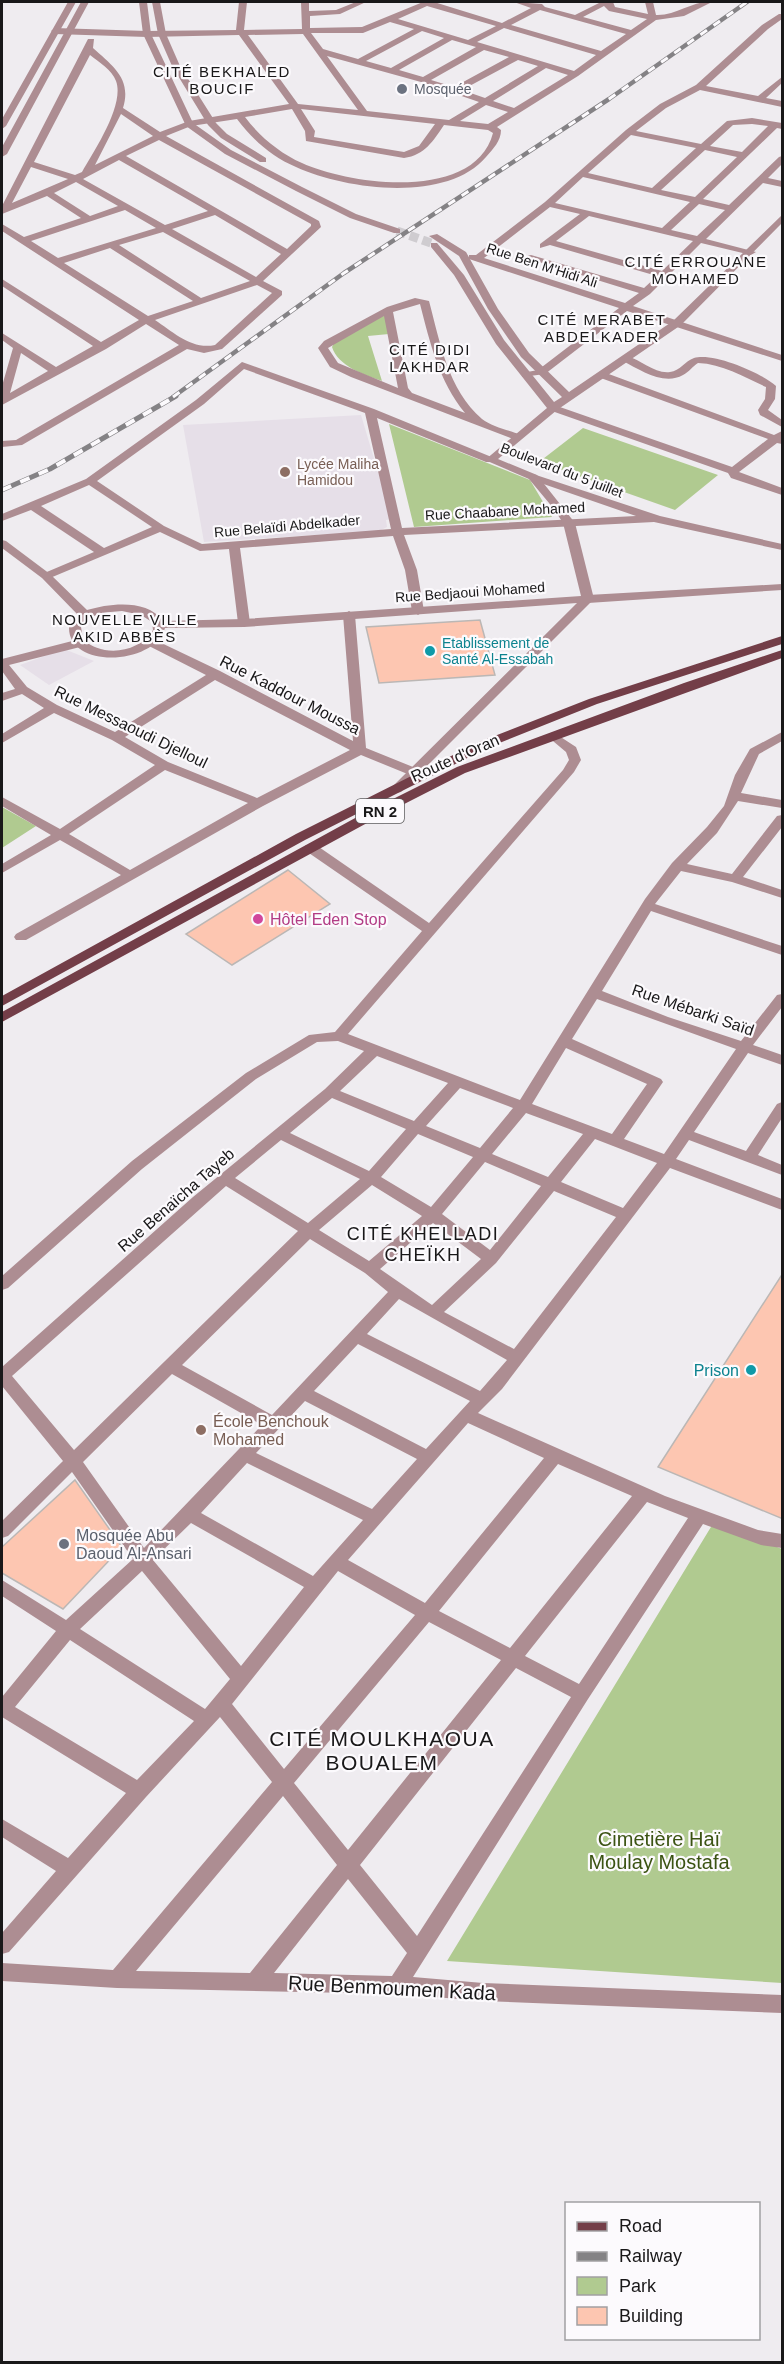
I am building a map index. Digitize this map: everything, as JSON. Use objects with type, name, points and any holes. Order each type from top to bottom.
[{"type":"main road","name":"Route d'Oran","points":[[2,1002],[345,814],[483,745],[559,715],[783,640]]},
{"type":"main road","name":"Route d'Oran","points":[[2,1018],[311,848],[461,770],[782,654]]},
{"type":"street","points":[[2,126],[72,2]]},
{"type":"street","points":[[2,154],[85,2]]},
{"type":"street","points":[[143,2],[147,34],[189,124],[228,152],[353,216],[401,228],[269,163],[224,136],[208,119],[182,76],[162,34],[156,2]]},
{"type":"street","points":[[243,2],[240,30],[295,106],[310,131],[301,150]]},
{"type":"street","points":[[305,2],[306,32],[363,111]]},
{"type":"street","points":[[305,14],[330,14],[350,4],[362,2]]},
{"type":"street","points":[[55,31],[162,34],[240,30],[306,32],[363,30],[428,2],[601,54]]},
{"type":"street","points":[[518,2],[631,33]]},
{"type":"street","points":[[468,43],[550,2]]},
{"type":"street","points":[[576,18],[608,2],[608,6],[612,9],[653,19],[670,19],[708,2]]},
{"type":"street","points":[[652,3],[653,19]]},
{"type":"street","points":[[478,258],[548,204],[629,132],[663,106],[699,87],[765,27],[783,16]]},
{"type":"street","points":[[145,17],[159,17]]},
{"type":"street","points":[[390,19],[574,74]]},
{"type":"street","points":[[490,127],[513,111],[546,94],[653,19]]},
{"type":"street","points":[[360,61],[420,29]]},
{"type":"street","points":[[3,211],[89,49],[93,33]]},
{"type":"street","points":[[392,71],[449,38]]},
{"type":"street","points":[[424,80],[481,48]]},
{"type":"street","points":[[87,172],[118,109],[122,84],[89,49]]},
{"type":"street","points":[[317,50],[424,80],[513,111]]},
{"type":"street","points":[[454,91],[516,57]]},
{"type":"street","points":[[239,116],[252,135],[301,150],[413,155],[421,150],[446,122],[544,66]]},
{"type":"street","points":[[168,77],[182,76]]},
{"type":"street","points":[[760,99],[783,80]]},
{"type":"street","points":[[699,87],[783,104]]},
{"type":"street","points":[[3,211],[77,179],[159,135],[208,119],[295,106],[363,111],[490,127],[498,133],[480,162],[438,182],[398,185],[370,183],[319,172],[301,150]]},
{"type":"street","points":[[2,402],[146,320],[256,282],[316,227],[316,223],[159,135],[118,109]]},
{"type":"street","points":[[654,191],[730,123],[752,121],[779,125]]},
{"type":"street","points":[[665,231],[743,155],[779,125]]},
{"type":"street","points":[[629,132],[743,155]]},
{"type":"street","points":[[119,156],[287,253]]},
{"type":"street","points":[[526,375],[540,372],[646,292],[783,159]]},
{"type":"street","points":[[2,227],[186,345],[204,350],[218,347],[278,293],[277,290],[256,282],[77,179],[29,163]]},
{"type":"street","points":[[581,174],[733,209]]},
{"type":"street","points":[[763,180],[783,184]]},
{"type":"street","points":[[47,192],[89,219]]},
{"type":"street","points":[[548,204],[751,252]]},
{"type":"street","points":[[21,241],[126,207]]},
{"type":"street","points":[[56,262],[216,212]]},
{"type":"street","points":[[512,270],[586,214]]},
{"type":"street","name":"Boulevard du 5 juillet","points":[[783,218],[677,323],[568,397],[490,460],[652,519],[690,530],[783,547]]},
{"type":"street","points":[[568,397],[525,356],[493,309],[463,254],[433,239],[456,268],[493,332],[553,408],[733,471],[735,476],[783,492]]},
{"type":"street","points":[[549,242],[664,275]]},
{"type":"street","points":[[113,246],[200,301]]},
{"type":"street","name":"Rue Ben M'Hidi Ali","points":[[463,254],[677,323],[756,363],[783,358]]},
{"type":"street","points":[[528,257],[646,292]]},
{"type":"street","points":[[2,282],[102,347]]},
{"type":"street","points":[[481,424],[459,403],[448,386],[424,301],[413,300],[388,311],[328,343],[323,348],[325,355],[333,365],[481,424],[517,437]]},
{"type":"street","points":[[388,311],[407,393]]},
{"type":"street","points":[[2,336],[55,371]]},
{"type":"street","points":[[2,444],[18,443],[186,345]]},
{"type":"street","points":[[2,402],[18,347]]},
{"type":"street","points":[[627,359],[669,376],[678,374],[691,362],[700,360],[756,363],[771,386],[770,399],[763,410],[765,415],[783,424]]},
{"type":"street","points":[[2,518],[90,481],[200,402],[242,365],[370,411],[490,460]]},
{"type":"street","points":[[602,375],[781,438]]},
{"type":"street","points":[[407,393],[459,403]]},
{"type":"street","points":[[370,411],[397,532],[411,570],[418,611]]},
{"type":"street","points":[[733,471],[781,438]]},
{"type":"street","points":[[396,789],[588,599],[569,523],[533,477]]},
{"type":"street","name":"Rue Belaïdi Abdelkader","points":[[90,481],[160,528],[194,547],[234,546],[397,532]]},
{"type":"street","points":[[32,505],[101,551]]},
{"type":"street","name":"Rue Chaabane Mohamed","points":[[397,532],[652,519]]},
{"type":"street","points":[[46,576],[160,528]]},
{"type":"street","points":[[2,543],[46,576],[86,616]]},
{"type":"street","points":[[234,546],[244,623]]},
{"type":"street","name":"Rue Bedjaoui Mohamed","points":[[160,625],[244,623],[783,587]]},
{"type":"street","points":[[2,663],[80,644],[99,652],[118,654],[133,652],[153,643],[159,634],[160,625],[149,614],[122,607],[107,608],[86,616],[75,628],[75,635],[80,644]]},
{"type":"street","points":[[21,937],[258,803],[360,750],[349,615]]},
{"type":"street","name":"Rue Kaddour Moussa","points":[[153,643],[360,750],[414,772]]},
{"type":"street","name":"Rue Messaoudi Djelloul","points":[[2,663],[23,690],[53,708],[116,737],[164,765],[258,803]]},
{"type":"street","points":[[116,737],[216,674]]},
{"type":"street","points":[[2,696],[23,690]]},
{"type":"street","points":[[2,739],[53,708]]},
{"type":"street","points":[[339,1036],[568,772],[575,760],[572,750],[553,736]]},
{"type":"street","points":[[370,1269],[433,1215],[523,1106],[648,906],[677,866],[712,830],[734,796],[754,752],[783,736]]},
{"type":"street","points":[[2,869],[60,834],[164,765]]},
{"type":"street","points":[[734,796],[783,804]]},
{"type":"street","points":[[2,801],[130,875]]},
{"type":"street","points":[[735,879],[783,819]]},
{"type":"street","points":[[311,848],[431,931]]},
{"type":"street","points":[[677,866],[735,879],[783,894]]},
{"type":"street","points":[[648,906],[783,951]]},
{"type":"street","name":"Rue Mébarki Saïd","points":[[593,992],[631,1010],[783,1060]]},
{"type":"street","points":[[2,1946],[139,1791],[221,1704],[315,1585],[517,1358],[667,1161],[745,1046],[783,998]]},
{"type":"street","points":[[2,1284],[137,1165],[251,1076],[314,1038],[339,1036],[591,1134],[783,1205]]},
{"type":"street","points":[[563,1041],[656,1082],[614,1142]]},
{"type":"street","name":"Rue Benaïcha Tayeb","points":[[2,1375],[198,1201],[227,1180],[330,1092],[373,1051]]},
{"type":"street","points":[[2,1531],[308,1231],[371,1178],[457,1082]]},
{"type":"street","points":[[330,1092],[626,1215]]},
{"type":"street","points":[[749,1158],[783,1107]]},
{"type":"street","points":[[281,1134],[371,1178],[433,1215],[491,1259]]},
{"type":"street","points":[[433,1313],[491,1259],[591,1134]]},
{"type":"street","points":[[686,1134],[783,1170]]},
{"type":"street","points":[[227,1180],[370,1269],[398,1291],[433,1313],[517,1358]]},
{"type":"street","points":[[139,1791],[2,1709],[68,1629],[189,1514],[398,1291]]},
{"type":"street","points":[[356,1336],[481,1399]]},
{"type":"street","points":[[171,1366],[272,1423]]},
{"type":"street","points":[[2,1375],[74,1462],[143,1560],[241,1679]]},
{"type":"street","points":[[301,1392],[427,1457]]},
{"type":"street","points":[[466,1416],[699,1516],[765,1539],[783,1541]]},
{"type":"street","points":[[244,1454],[374,1518]]},
{"type":"street","points":[[117,1978],[427,1613],[555,1456]]},
{"type":"street","points":[[255,1982],[350,1866],[645,1492]]},
{"type":"street","points":[[189,1514],[315,1585]]},
{"type":"street","points":[[397,1985],[582,1694],[699,1516]]},
{"type":"street","points":[[336,1561],[427,1613],[582,1694]]},
{"type":"street","points":[[2,1587],[207,1719]]},
{"type":"street","points":[[221,1704],[417,1951]]},
{"type":"street","points":[[2,1827],[71,1870]]},
{"type":"street","name":"Rue Benmoumen Kada","points":[[2,1972],[117,1978],[397,1985],[483,1992],[783,2004]]},
{"type":"shaded area","name":"Lycée Maliha Hamidou","points":[[361,415],[392,519],[386,520],[387,527],[379,531],[204,542],[183,425]]},
{"type":"shaded area","points":[[64,649],[94,661],[49,685],[20,665]]},
{"type":"green space","points":[[385,314],[389,334],[368,336],[382,381],[346,365],[335,354],[332,347],[335,341]]},
{"type":"green space","points":[[389,424],[530,480],[552,517],[414,527]]},
{"type":"green space","points":[[583,428],[718,475],[675,510],[539,462]]},
{"type":"green space","points":[[2,807],[36,826],[2,848]]},
{"type":"green space","name":"Cimetière Haï Moulay Mostafa","points":[[714,1522],[782,1549],[782,1983],[447,1961]]},
{"type":"building","name":"Etablissement de Santé Al-Essabah","points":[[480,620],[495,675],[379,683],[366,627]]},
{"type":"building","name":"Hôtel Eden Stop","points":[[288,870],[330,904],[232,965],[186,934]]},
{"type":"building","name":"Prison","points":[[783,1273],[783,1519],[658,1467]]},
{"type":"building","name":"Mosquée Abu Daoud Al-Ansari","points":[[75,1480],[122,1547],[63,1609],[2,1573],[2,1547]]},
{"type":"tunnel","points":[[397,231],[431,243]]},
{"type":"railway","points":[[173,397],[344,273],[609,99],[747,2]]},
{"type":"railway","points":[[2,490],[50,469],[176,396]]},
{"type":"place","name":"Mosquée","points":[[402,89]]},
{"type":"place","name":"Lycée Maliha Hamidou","points":[[285,472]]},
{"type":"place","name":"Etablissement de Santé Al-Essabah","points":[[430,651]]},
{"type":"place","name":"Hôtel Eden Stop","points":[[258,919]]},
{"type":"place","name":"Prison","points":[[751,1370]]},
{"type":"place","name":"École Benchouk Mohamed","points":[[201,1430]]},
{"type":"place","name":"Mosquée Abu Daoud Al-Ansari","points":[[64,1544]]},
{"type":"district","name":"CITÉ BEKHALED BOUCIF","points":[[222,80]]},
{"type":"district","name":"CITÉ ERROUANE MOHAMED","points":[[696,270]]},
{"type":"district","name":"CITÉ MERABET ABDELKADER","points":[[602,328]]},
{"type":"district","name":"CITÉ DIDI LAKHDAR","points":[[430,358]]},
{"type":"district","name":"NOUVELLE VILLE AKID ABBÈS","points":[[125,628]]},
{"type":"district","name":"CITÉ KHELLADI CHEÏKH","points":[[423,1244]]},
{"type":"district","name":"CITÉ MOULKHAOUA BOUALEM","points":[[382,1750]]}]
